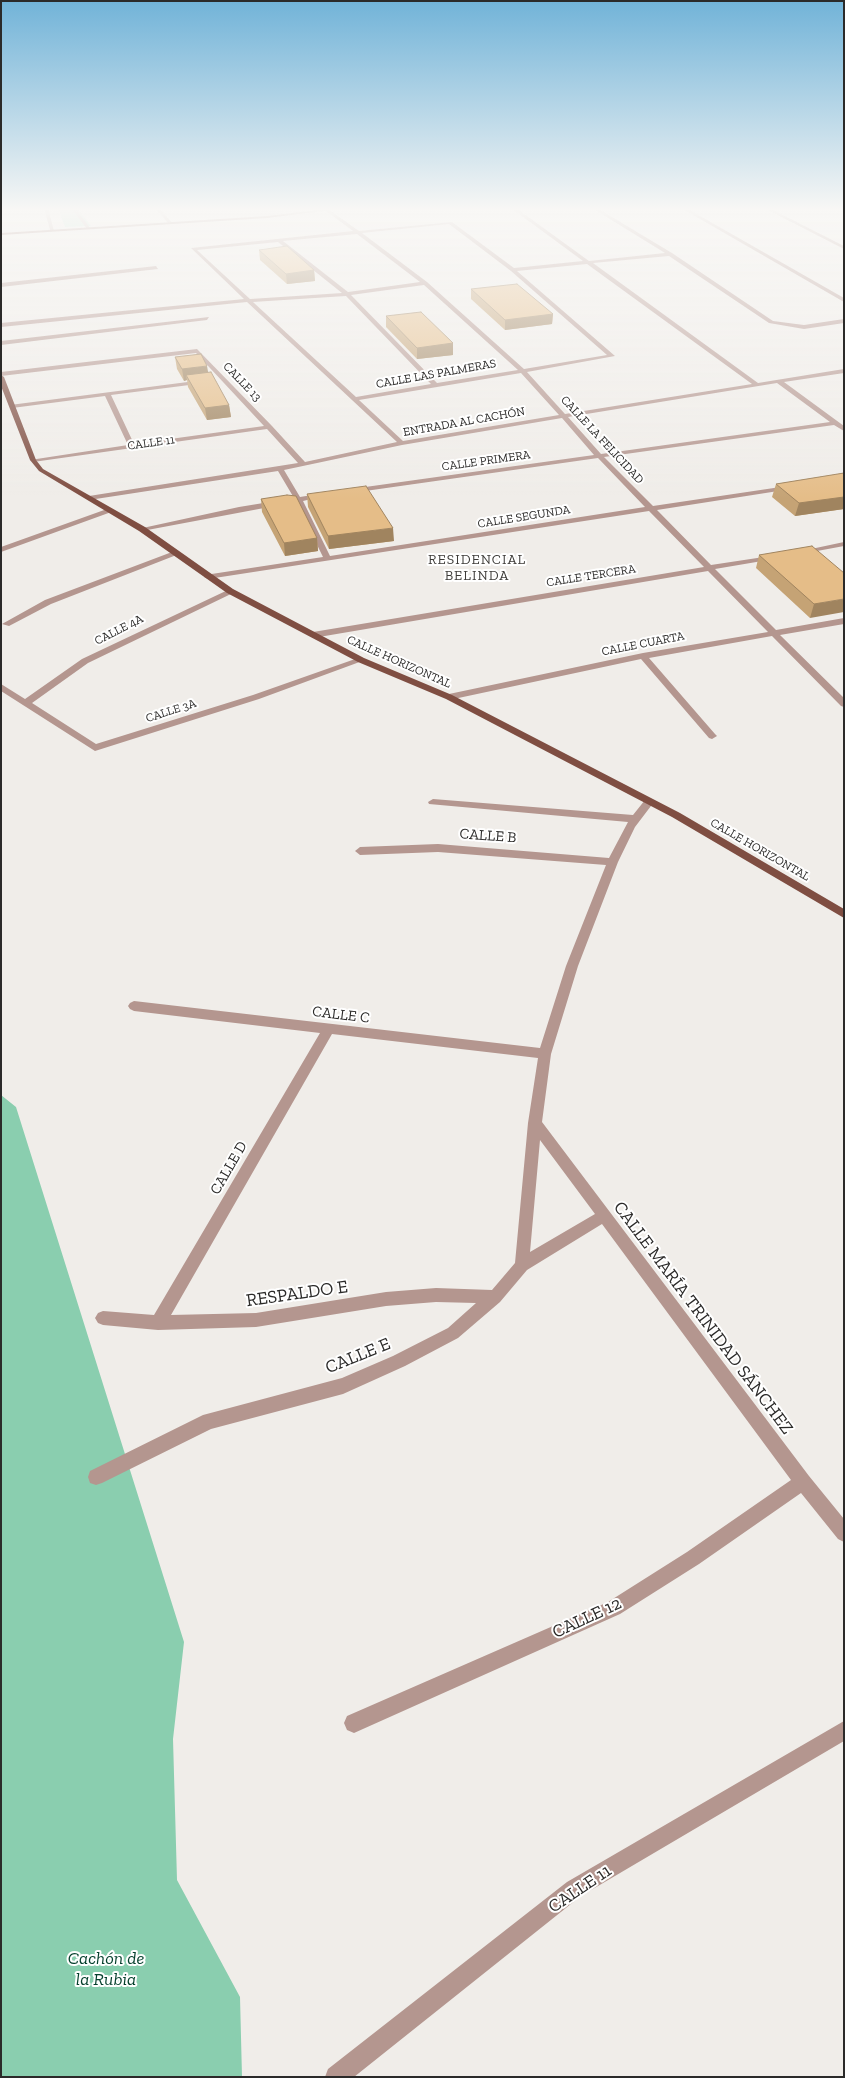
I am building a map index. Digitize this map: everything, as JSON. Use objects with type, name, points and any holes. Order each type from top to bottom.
[{"type":"main road","name":"CALLE HORIZONTAL","points":[[1,376],[33,460],[41,470],[142,530],[230,591],[361,660],[449,697],[676,815],[844,914]]},
{"type":"street","points":[[1,325],[198,305]]},
{"type":"street","points":[[252,305],[402,444]]},
{"type":"street","points":[[358,305],[435,385]]},
{"type":"street","name":"CALLE LA FELICIDAD","points":[[448,305],[522,371],[600,457],[844,704]]},
{"type":"street","name":"CALLE LAS PALMERAS","points":[[353,399],[612,356],[553,305]]},
{"type":"street","points":[[648,305],[756,384]]},
{"type":"street","points":[[746,305],[771,322],[804,327],[844,321]]},
{"type":"street","points":[[1,343],[207,318]]},
{"type":"street","name":"CALLE 13","points":[[1,376],[197,351],[302,463]]},
{"type":"street","name":"ENTRADA AL CACHÓN","points":[[89,498],[280,468],[562,416],[844,371]]},
{"type":"street","points":[[12,406],[224,379]]},
{"type":"street","points":[[778,381],[844,429]]},
{"type":"street","points":[[107,394],[132,446]]},
{"type":"street","name":"CALLE PRIMERA","points":[[345,492],[835,423]]},
{"type":"street","name":"CALLE 11","points":[[33,460],[270,427]]},
{"type":"street","points":[[280,468],[328,559]]},
{"type":"street","name":"CALLE SEGUNDA","points":[[208,576],[328,559],[650,507],[795,487]]},
{"type":"street","points":[[142,530],[336,493]]},
{"type":"street","points":[[1,550],[110,511]]},
{"type":"street","points":[[796,553],[844,544]]},
{"type":"street","points":[[6,624],[48,602],[175,554]]},
{"type":"street","name":"CALLE TERCERA","points":[[313,635],[787,554]]},
{"type":"street","name":"CALLE 4A","points":[[25,703],[85,661],[230,591]]},
{"type":"street","name":"CALLE CUARTA","points":[[449,697],[643,656],[844,622]]},
{"type":"street","points":[[643,656],[712,736]]},
{"type":"street","name":"CALLE 3A","points":[[1,687],[95,748],[256,698],[361,660]]},
{"type":"street","points":[[433,802],[636,820]]},
{"type":"street","points":[[522,1265],[535,1123],[546,1054],[572,966],[613,862],[630,826],[649,802]]},
{"type":"street","name":"CALLE B","points":[[360,851],[438,848],[613,862]]},
{"type":"street","name":"CALLE C","points":[[134,1006],[546,1054]]},
{"type":"street","name":"CALLE D","points":[[158,1323],[328,1030]]},
{"type":"street","name":"CALLE MARÍA TRINIDAD SÁNCHEZ","points":[[535,1123],[802,1482],[844,1533]]},
{"type":"street","name":"CALLE E","points":[[96,1477],[209,1421],[343,1386],[399,1361],[453,1332],[495,1297],[522,1265],[604,1216]]},
{"type":"street","name":"RESPALDO E","points":[[103,1318],[158,1323],[256,1320],[386,1299],[426,1296],[495,1297]]},
{"type":"street","name":"CALLE 12","points":[[354,1723],[614,1608],[693,1558],[802,1482]]},
{"type":"street","name":"CALLE 11","points":[[336,2077],[574,1889],[844,1730]]},
{"type":"green space","name":"Cachón de la Rubia","points":[[1,1095],[16,1107],[184,1642],[173,1739],[177,1880],[240,1997],[242,2077],[1,2077]]},
{"type":"building","points":[[489,305],[542,305],[553,314],[505,320]]},
{"type":"building","points":[[421,312],[453,343],[417,348],[386,316]]},
{"type":"building","points":[[201,354],[207,366],[182,369],[175,357]]},
{"type":"building","points":[[211,372],[229,405],[205,408],[186,375]]},
{"type":"building","points":[[844,473],[844,497],[799,503],[776,484]]},
{"type":"building","points":[[366,486],[393,528],[328,536],[307,494]]},
{"type":"building","points":[[287,495],[296,496],[317,538],[284,543],[261,499]]},
{"type":"building","points":[[812,546],[844,573],[844,599],[814,604],[759,555]]},
{"type":"district","name":"RESIDENCIAL BELINDA","points":[[477,568]]}]
